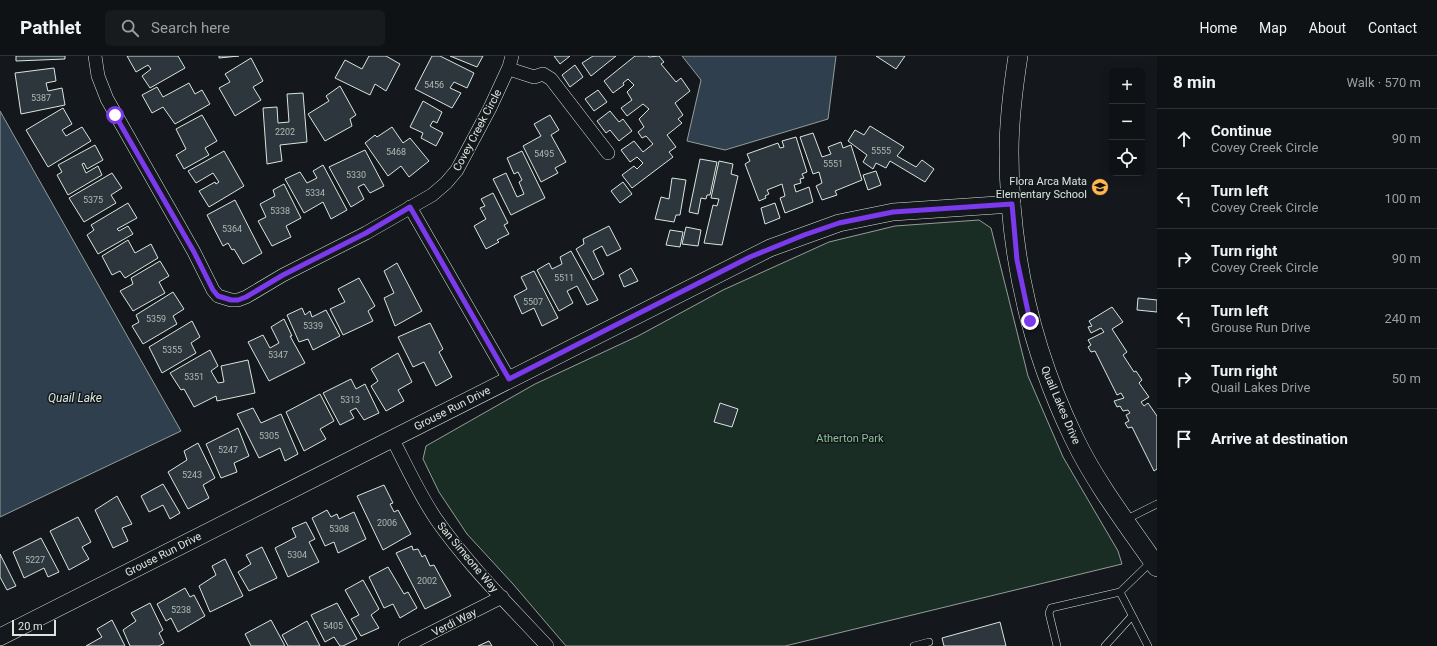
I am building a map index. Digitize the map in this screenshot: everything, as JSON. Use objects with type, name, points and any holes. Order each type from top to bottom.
[{"type":"main road","name":"Quail Lakes Drive","points":[[1018,56],[1012,96],[1009,152],[1017,260],[1030,321],[1052,388],[1074,439],[1102,488],[1155,564]]},
{"type":"street","name":"Covey Creek Circle","points":[[95,56],[98,76],[107,98],[194,252],[213,290],[218,296],[231,300],[238,300],[246,297],[283,275],[366,233],[432,195],[446,183],[457,170],[490,108],[510,62]]},
{"type":"street","points":[[510,62],[534,77],[543,74],[551,79],[608,153]]},
{"type":"street","name":"Grouse Run Drive","points":[[0,637],[750,257],[804,235],[839,223],[893,212],[1012,204]]},
{"type":"street","points":[[410,207],[509,379]]},
{"type":"street","name":"San Simeone Way","points":[[392,438],[435,518],[456,546],[547,646]]},
{"type":"street","name":"Verdi Way","points":[[405,646],[502,597]]},
{"type":"lane","points":[[1123,520],[1157,504]]},
{"type":"lane","points":[[1057,646],[1049,613],[1051,608],[1120,592],[1155,564]]},
{"type":"lane","points":[[1120,592],[1148,646]]},
{"type":"lane","points":[[1105,646],[1132,616]]},
{"type":"lane","points":[[914,646],[929,642]]},
{"type":"green space","name":"Atherton Park","points":[[979,220],[991,228],[1028,376],[1063,457],[1118,551],[1122,564],[785,646],[566,646],[513,584],[467,534],[439,492],[423,459],[426,446],[535,384],[638,336],[723,290],[829,242],[895,226]]},
{"type":"water","points":[[682,56],[836,56],[828,119],[725,150],[687,141],[701,80]]},
{"type":"water","name":"Quail Lake","points":[[0,111],[181,431],[0,517]]},
{"type":"building","points":[[16,56],[65,56],[65,59],[16,61]]},
{"type":"building","points":[[127,56],[178,56],[185,68],[150,88],[142,76],[151,69],[148,65],[136,72]]},
{"type":"building","points":[[219,56],[239,56],[219,58]]},
{"type":"building","points":[[369,56],[386,56],[400,64],[386,91],[375,84],[370,95],[335,78],[345,60],[362,69]]},
{"type":"building","points":[[432,56],[440,56],[474,73],[467,88],[454,82],[450,88],[461,93],[452,108],[415,89]]},
{"type":"building","points":[[450,56],[483,56],[477,67]]},
{"type":"building","points":[[554,56],[570,56],[560,64]]},
{"type":"building","points":[[593,56],[616,56],[591,76],[582,63]]},
{"type":"building","points":[[635,56],[659,56],[664,62],[661,64],[676,82],[681,78],[690,91],[675,103],[683,115],[678,119],[682,123],[667,135],[676,147],[669,152],[673,157],[632,188],[622,175],[634,166],[637,169],[643,163],[637,157],[630,162],[621,150],[634,141],[643,152],[653,144],[646,136],[642,138],[638,132],[644,127],[639,119],[649,109],[643,104],[627,116],[621,108],[632,100],[627,92],[634,85],[628,79],[623,83],[624,85],[613,93],[604,81]]},
{"type":"building","points":[[876,56],[905,56],[896,69]]},
{"type":"building","points":[[251,58],[263,81],[253,87],[261,100],[235,116],[219,88],[230,82],[225,74]]},
{"type":"building","points":[[575,65],[583,77],[570,87],[562,75]]},
{"type":"building","points":[[54,68],[56,81],[46,83],[48,91],[62,88],[65,105],[21,114],[15,73]]},
{"type":"building","points":[[189,83],[195,94],[202,90],[210,104],[175,124],[163,107],[152,113],[142,95],[157,87],[163,97]]},
{"type":"building","points":[[340,86],[356,115],[350,119],[352,126],[325,141],[308,114],[329,101],[326,96]]},
{"type":"building","points":[[598,90],[607,102],[594,111],[585,99]]},
{"type":"building","points":[[303,93],[307,142],[280,145],[282,161],[267,164],[263,108],[277,107],[278,123],[289,122],[287,94]]},
{"type":"building","points":[[423,101],[442,112],[437,123],[433,121],[430,126],[443,133],[436,146],[421,138],[423,133],[410,127]]},
{"type":"building","points":[[63,108],[72,124],[62,130],[66,136],[82,127],[91,141],[48,167],[26,130]]},
{"type":"building","points":[[610,111],[619,122],[623,119],[632,131],[619,141],[610,130],[606,133],[597,121]]},
{"type":"building","points":[[202,115],[217,141],[205,148],[209,155],[184,169],[176,155],[186,149],[176,129]]},
{"type":"building","points":[[550,115],[559,130],[551,135],[566,162],[555,168],[558,173],[541,182],[523,146],[541,136],[534,124]]},
{"type":"building","points":[[870,126],[904,147],[897,156],[916,167],[922,160],[934,169],[925,182],[890,161],[886,168],[876,163],[873,169],[863,162],[867,155],[848,141],[855,130],[864,135]]},
{"type":"building","points":[[392,127],[403,143],[410,138],[429,161],[409,177],[401,166],[388,176],[365,143],[375,135],[377,137]]},
{"type":"building","points":[[813,133],[822,157],[831,154],[828,147],[841,142],[843,148],[851,145],[862,180],[835,191],[837,195],[822,200],[816,186],[822,183],[819,172],[813,174],[800,137]]},
{"type":"building","points":[[796,137],[807,172],[802,174],[804,178],[800,179],[801,183],[794,185],[796,192],[809,187],[813,202],[785,213],[780,198],[785,196],[782,184],[767,190],[769,194],[765,196],[766,198],[759,201],[745,164],[750,161],[747,154],[778,143],[780,148],[784,147],[782,141]]},
{"type":"building","points":[[95,145],[103,160],[87,169],[84,163],[82,164],[86,173],[98,166],[102,175],[68,195],[57,175],[62,172],[58,165]]},
{"type":"building","points":[[365,150],[384,186],[370,193],[364,184],[358,187],[364,199],[351,207],[329,167]]},
{"type":"building","points":[[224,151],[244,186],[209,207],[199,191],[215,182],[216,184],[219,182],[213,173],[196,183],[188,171]]},
{"type":"building","points":[[522,151],[545,198],[511,215],[493,179],[506,173],[517,197],[524,194],[519,182],[522,180],[518,172],[514,174],[507,158]]},
{"type":"building","points":[[700,159],[717,162],[710,195],[707,195],[706,199],[701,198],[698,214],[689,212]]},
{"type":"building","points":[[719,161],[733,164],[731,174],[738,176],[722,245],[704,243],[713,205],[717,206],[719,199],[711,198]]},
{"type":"building","points":[[323,165],[347,210],[331,219],[323,202],[304,213],[285,179],[300,172],[307,183],[317,178],[313,171]]},
{"type":"building","points":[[876,171],[881,185],[868,190],[863,175]]},
{"type":"building","points":[[112,173],[122,188],[111,195],[116,203],[84,222],[69,198]]},
{"type":"building","points":[[672,178],[686,180],[680,215],[676,215],[674,222],[655,219],[661,197],[669,199]]},
{"type":"building","points":[[623,182],[632,194],[620,203],[611,191]]},
{"type":"building","points":[[284,184],[301,218],[286,226],[291,237],[272,246],[258,221],[266,217],[260,204],[275,196],[273,190]]},
{"type":"building","points":[[493,193],[508,223],[504,225],[509,234],[497,240],[499,242],[486,249],[474,226],[486,219],[480,208],[485,206],[481,199]]},
{"type":"building","points":[[235,200],[262,253],[243,264],[234,249],[232,250],[228,243],[223,246],[207,215]]},
{"type":"building","points":[[128,203],[137,218],[117,229],[119,231],[128,226],[133,234],[98,254],[87,235],[94,230],[91,225]]},
{"type":"building","points":[[775,203],[780,218],[765,224],[761,208]]},
{"type":"building","points":[[609,226],[621,249],[607,256],[602,246],[593,251],[604,274],[593,280],[576,249],[584,244],[583,239]]},
{"type":"building","points":[[686,227],[701,230],[698,246],[682,244]]},
{"type":"building","points":[[670,230],[683,232],[680,247],[666,245]]},
{"type":"building","points":[[128,240],[135,253],[151,244],[158,258],[125,278],[120,271],[112,275],[102,256]]},
{"type":"building","points":[[571,251],[598,300],[587,305],[577,286],[567,291],[573,303],[559,311],[537,270],[549,263],[552,269],[562,264],[560,257]]},
{"type":"building","points":[[160,261],[169,276],[159,282],[165,293],[133,311],[120,291],[133,284],[131,278]]},
{"type":"building","points":[[397,263],[422,311],[395,326],[384,298],[394,293],[384,271]]},
{"type":"building","points":[[631,268],[638,281],[624,287],[619,275]]},
{"type":"building","points":[[534,271],[558,318],[542,326],[534,308],[522,314],[514,296],[527,289],[521,277]]},
{"type":"building","points":[[359,278],[375,306],[368,311],[373,321],[343,335],[330,309],[345,302],[338,289]]},
{"type":"building","points":[[173,292],[184,309],[173,316],[177,324],[143,344],[132,326],[139,322],[136,315]]},
{"type":"building","points":[[1138,298],[1157,300],[1157,312],[1137,310]]},
{"type":"building","points":[[1112,307],[1123,322],[1112,329],[1127,352],[1123,355],[1134,372],[1136,371],[1142,380],[1139,383],[1149,397],[1141,402],[1144,406],[1148,403],[1157,416],[1157,469],[1154,471],[1132,427],[1128,428],[1125,423],[1129,421],[1126,415],[1130,413],[1128,410],[1123,411],[1120,406],[1117,407],[1114,401],[1124,398],[1121,393],[1117,395],[1095,351],[1091,352],[1088,347],[1091,345],[1088,340],[1104,332],[1101,328],[1091,333],[1088,327],[1092,326],[1089,321]]},
{"type":"building","points":[[302,308],[305,315],[310,311],[312,317],[326,310],[340,336],[313,350],[308,339],[299,342],[287,315]]},
{"type":"building","points":[[284,319],[292,336],[290,336],[305,363],[269,381],[248,342],[263,335],[270,348],[279,343],[271,327]]},
{"type":"building","points":[[192,321],[200,337],[191,343],[196,353],[162,373],[149,347]]},
{"type":"building","points":[[430,323],[443,349],[439,352],[452,377],[436,386],[424,362],[413,367],[398,337]]},
{"type":"building","points":[[210,350],[218,366],[211,371],[218,383],[224,382],[221,366],[248,360],[255,393],[217,401],[216,396],[194,407],[184,389],[181,390],[170,373]]},
{"type":"building","points":[[398,353],[412,382],[398,390],[404,401],[386,411],[371,386],[378,381],[371,369]]},
{"type":"building","points":[[351,379],[356,389],[365,384],[379,413],[364,420],[356,408],[350,411],[354,418],[340,425],[323,393]]},
{"type":"building","points":[[320,394],[334,421],[320,429],[326,439],[304,451],[286,412]]},
{"type":"building","points":[[720,403],[738,409],[732,427],[714,422]]},
{"type":"building","points":[[253,408],[261,423],[281,414],[298,454],[285,461],[280,448],[259,458],[237,414]]},
{"type":"building","points":[[238,428],[249,456],[234,463],[237,472],[221,478],[206,444]]},
{"type":"building","points":[[198,443],[215,478],[203,485],[209,498],[188,509],[168,472],[187,460],[184,451]]},
{"type":"building","points":[[163,484],[180,513],[170,519],[163,505],[149,512],[141,496]]},
{"type":"building","points":[[384,485],[393,503],[390,504],[394,512],[398,510],[411,534],[383,550],[357,496]]},
{"type":"building","points":[[117,496],[132,524],[122,528],[128,541],[113,548],[95,510]]},
{"type":"building","points":[[327,510],[331,517],[337,514],[339,519],[354,512],[366,539],[338,553],[334,542],[325,546],[312,518]]},
{"type":"building","points":[[78,517],[91,542],[82,547],[89,559],[69,570],[50,531]]},
{"type":"building","points":[[306,522],[315,539],[309,542],[319,562],[288,577],[275,548],[296,537],[292,528]]},
{"type":"building","points":[[41,538],[59,572],[48,577],[44,568],[24,578],[13,552]]},
{"type":"building","points":[[412,546],[413,550],[418,549],[422,557],[425,555],[430,566],[434,565],[451,596],[425,609],[396,553]]},
{"type":"building","points":[[262,547],[277,578],[249,591],[238,572],[251,564],[246,555]]},
{"type":"building","points":[[0,554],[16,586],[7,590],[0,577]]},
{"type":"building","points":[[225,559],[243,596],[210,612],[199,586],[216,575],[212,566]]},
{"type":"building","points":[[388,567],[404,594],[408,592],[417,608],[400,618],[393,604],[384,608],[369,577]]},
{"type":"building","points":[[363,580],[379,609],[371,615],[379,628],[361,636],[351,619],[359,615],[345,590]]},
{"type":"building","points":[[185,588],[190,597],[194,595],[205,616],[178,632],[171,618],[166,621],[157,604]]},
{"type":"building","points":[[150,603],[163,630],[159,633],[164,643],[159,646],[130,646],[123,630],[136,621],[131,613]]},
{"type":"building","points":[[337,603],[357,639],[343,646],[340,646],[334,637],[325,642],[311,615]]},
{"type":"building","points":[[112,620],[125,646],[86,646],[102,637],[97,629]]},
{"type":"building","points":[[271,620],[285,646],[251,646],[245,634]]},
{"type":"building","points":[[307,621],[320,646],[288,646],[282,635]]},
{"type":"building","points":[[1000,622],[1006,646],[944,646],[942,638]]},
{"type":"building","points":[[489,641],[492,646],[478,646]]},
{"type":"place","name":"Flora Arca Mata Elementary School","points":[[1100,187]]},
{"type":"route","points":[[115,115],[194,252],[213,290],[218,296],[231,300],[238,300],[246,297],[283,275],[366,233],[410,207],[509,379],[770,248],[839,223],[893,212],[1012,204],[1017,260],[1030,321]]}]
